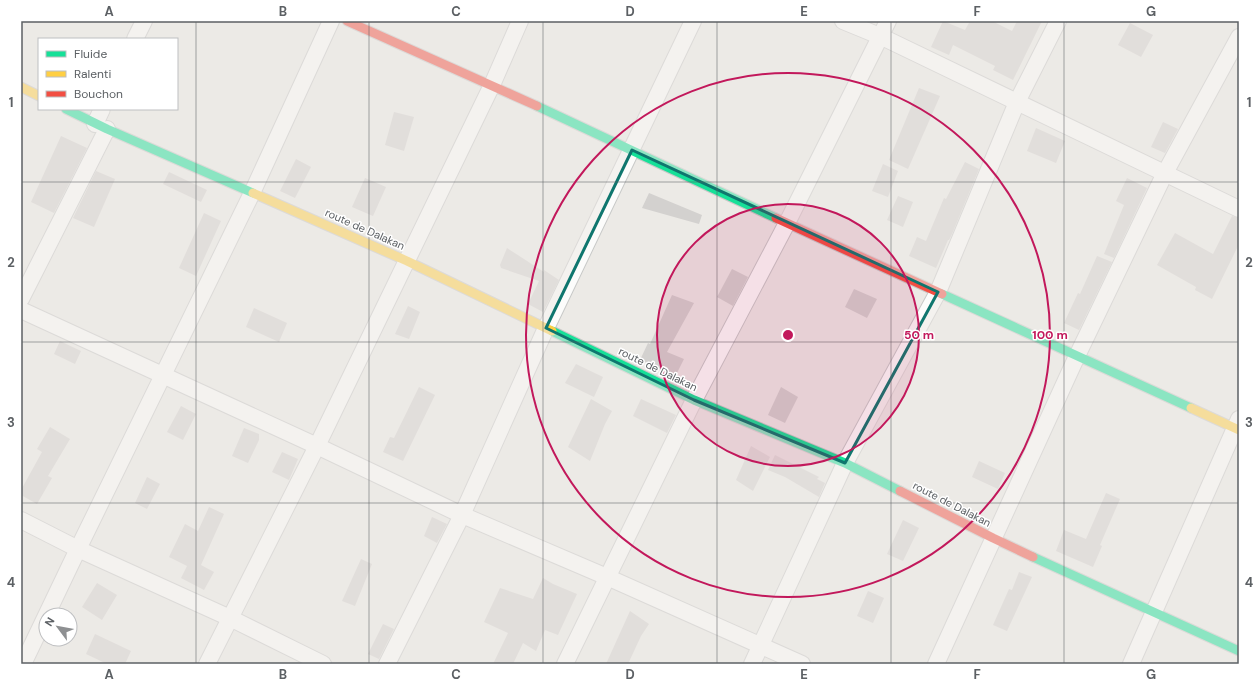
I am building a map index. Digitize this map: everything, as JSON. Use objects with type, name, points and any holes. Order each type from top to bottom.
[{"type":"street","points":[[136,38],[144,21]]},
{"type":"street","points":[[23,664],[252,193],[331,21]]},
{"type":"street","points":[[347,21],[492,85],[787,223],[1077,356],[1238,426],[1131,664]]},
{"type":"street","points":[[207,664],[317,446],[492,85],[520,21]]},
{"type":"street","points":[[387,664],[462,515],[546,328],[693,21]]},
{"type":"street","points":[[842,21],[882,37],[1239,209]]},
{"type":"street","points":[[565,664],[694,400],[787,223],[882,37],[888,21]]},
{"type":"street","points":[[752,664],[845,463],[938,292],[1017,102],[1058,21]]},
{"type":"street","points":[[936,664],[1077,356],[1165,173],[1239,37]]},
{"type":"street","points":[[21,87],[38,96]]},
{"type":"street","name":"route de Dalakan","points":[[68,110],[101,126],[407,261],[694,400],[845,463],[993,538],[1239,651]]},
{"type":"street","points":[[21,299],[101,126],[102,110]]},
{"type":"street","points":[[21,310],[317,446],[462,515],[607,577],[802,664]]},
{"type":"street","points":[[21,520],[78,549],[230,618],[324,664]]},
{"type":"highlighted area","points":[[632,150],[938,292],[845,463],[694,400],[546,328]]},
{"type":"building","points":[[943,21],[965,30],[970,21],[992,21],[1012,31],[1017,21],[1042,21],[1013,80],[993,70],[995,66],[953,45],[949,55],[931,47]]},
{"type":"building","points":[[1130,23],[1153,35],[1141,57],[1118,45]]},
{"type":"building","points":[[919,88],[940,96],[908,169],[889,160]]},
{"type":"building","points":[[394,112],[414,117],[404,151],[385,145]]},
{"type":"building","points":[[1163,122],[1178,129],[1165,153],[1151,147]]},
{"type":"building","points":[[1036,128],[1065,141],[1056,163],[1027,151]]},
{"type":"building","points":[[61,136],[87,148],[54,213],[31,202]]},
{"type":"building","points":[[296,159],[311,167],[295,198],[280,191]]},
{"type":"building","points":[[965,162],[979,169],[936,268],[909,256],[917,237],[926,241],[944,198],[946,199]]},
{"type":"building","points":[[883,164],[898,171],[888,197],[872,191]]},
{"type":"building","points":[[96,171],[115,179],[94,227],[73,218]]},
{"type":"building","points":[[169,172],[207,190],[201,202],[163,184]]},
{"type":"building","points":[[365,178],[386,187],[373,216],[352,207]]},
{"type":"building","points":[[1127,178],[1147,188],[1114,258],[1104,254],[1124,205],[1116,201]]},
{"type":"building","points":[[649,193],[702,215],[699,224],[642,208]]},
{"type":"building","points":[[898,196],[913,202],[903,227],[887,220]]},
{"type":"building","points":[[204,213],[221,221],[196,276],[179,268]]},
{"type":"building","points":[[1232,216],[1239,218],[1239,244],[1212,299],[1195,290],[1196,287],[1157,265],[1175,233],[1213,254]]},
{"type":"building","points":[[507,248],[559,280],[543,312],[528,304],[539,281],[501,268],[500,265]]},
{"type":"building","points":[[1097,256],[1112,262],[1079,330],[1064,323],[1078,293],[1080,294]]},
{"type":"building","points":[[732,269],[748,277],[733,306],[717,297]]},
{"type":"building","points":[[854,289],[877,299],[867,318],[845,307]]},
{"type":"building","points":[[672,295],[694,303],[667,352],[684,359],[676,375],[640,360],[648,343],[650,344]]},
{"type":"building","points":[[408,306],[420,312],[409,339],[395,334]]},
{"type":"building","points":[[254,308],[287,323],[279,342],[246,327]]},
{"type":"building","points":[[60,341],[81,351],[75,364],[54,354]]},
{"type":"building","points":[[576,364],[603,377],[594,397],[565,383]]},
{"type":"building","points":[[419,387],[435,395],[403,461],[383,452],[390,437],[394,438]]},
{"type":"building","points":[[781,387],[798,397],[785,423],[768,415]]},
{"type":"building","points":[[591,399],[612,411],[590,461],[568,447]]},
{"type":"building","points":[[641,399],[676,415],[667,433],[633,416]]},
{"type":"building","points":[[181,406],[196,414],[183,440],[167,432]]},
{"type":"building","points":[[50,427],[70,439],[48,476],[52,478],[37,504],[21,495],[21,490],[42,452],[37,449]]},
{"type":"building","points":[[244,428],[259,434],[259,440],[248,463],[232,456]]},
{"type":"building","points":[[751,446],[770,457],[753,491],[736,480]]},
{"type":"building","points":[[282,452],[298,459],[289,480],[272,472]]},
{"type":"building","points":[[775,455],[819,477],[817,479],[825,483],[819,497],[785,477],[768,470]]},
{"type":"building","points":[[979,461],[1005,473],[998,489],[972,477]]},
{"type":"building","points":[[147,477],[160,484],[147,509],[135,503]]},
{"type":"building","points":[[1106,493],[1120,499],[1100,545],[1102,546],[1093,567],[1056,551],[1064,530],[1086,539]]},
{"type":"building","points":[[209,507],[224,514],[201,565],[214,572],[204,590],[181,578],[187,566],[169,557],[185,524],[198,531]]},
{"type":"building","points":[[432,517],[447,524],[437,543],[424,536]]},
{"type":"building","points":[[903,520],[919,528],[903,561],[887,554]]},
{"type":"building","points":[[361,559],[372,564],[355,606],[342,601]]},
{"type":"building","points":[[1019,572],[1032,577],[1007,631],[993,625],[1009,589],[1012,590]]},
{"type":"building","points":[[543,578],[577,594],[558,635],[545,630],[536,651],[523,643],[513,664],[493,664],[508,633],[484,622],[500,588],[533,599]]},
{"type":"building","points":[[97,583],[117,595],[102,620],[82,607]]},
{"type":"building","points":[[868,591],[884,598],[873,623],[857,616]]},
{"type":"building","points":[[630,611],[649,624],[641,636],[628,664],[606,664]]},
{"type":"building","points":[[383,624],[394,629],[379,659],[368,654]]},
{"type":"building","points":[[95,634],[131,651],[125,664],[107,664],[86,654]]},
{"type":"traffic: fast","points":[[537,106],[776,218]]},
{"type":"traffic: fast","points":[[68,110],[107,129],[253,193]]},
{"type":"traffic: fast","points":[[942,294],[1191,408]]},
{"type":"traffic: fast","points":[[552,331],[694,400],[845,463],[900,491]]},
{"type":"traffic: fast","points":[[1033,557],[1239,651]]},
{"type":"traffic: slow","points":[[21,87],[38,96]]},
{"type":"traffic: slow","points":[[253,193],[407,261],[552,331]]},
{"type":"traffic: slow","points":[[1191,408],[1239,430]]},
{"type":"traffic: jam","points":[[347,21],[537,106]]},
{"type":"traffic: jam","points":[[776,218],[942,294]]},
{"type":"traffic: jam","points":[[900,491],[1033,557]]}]
